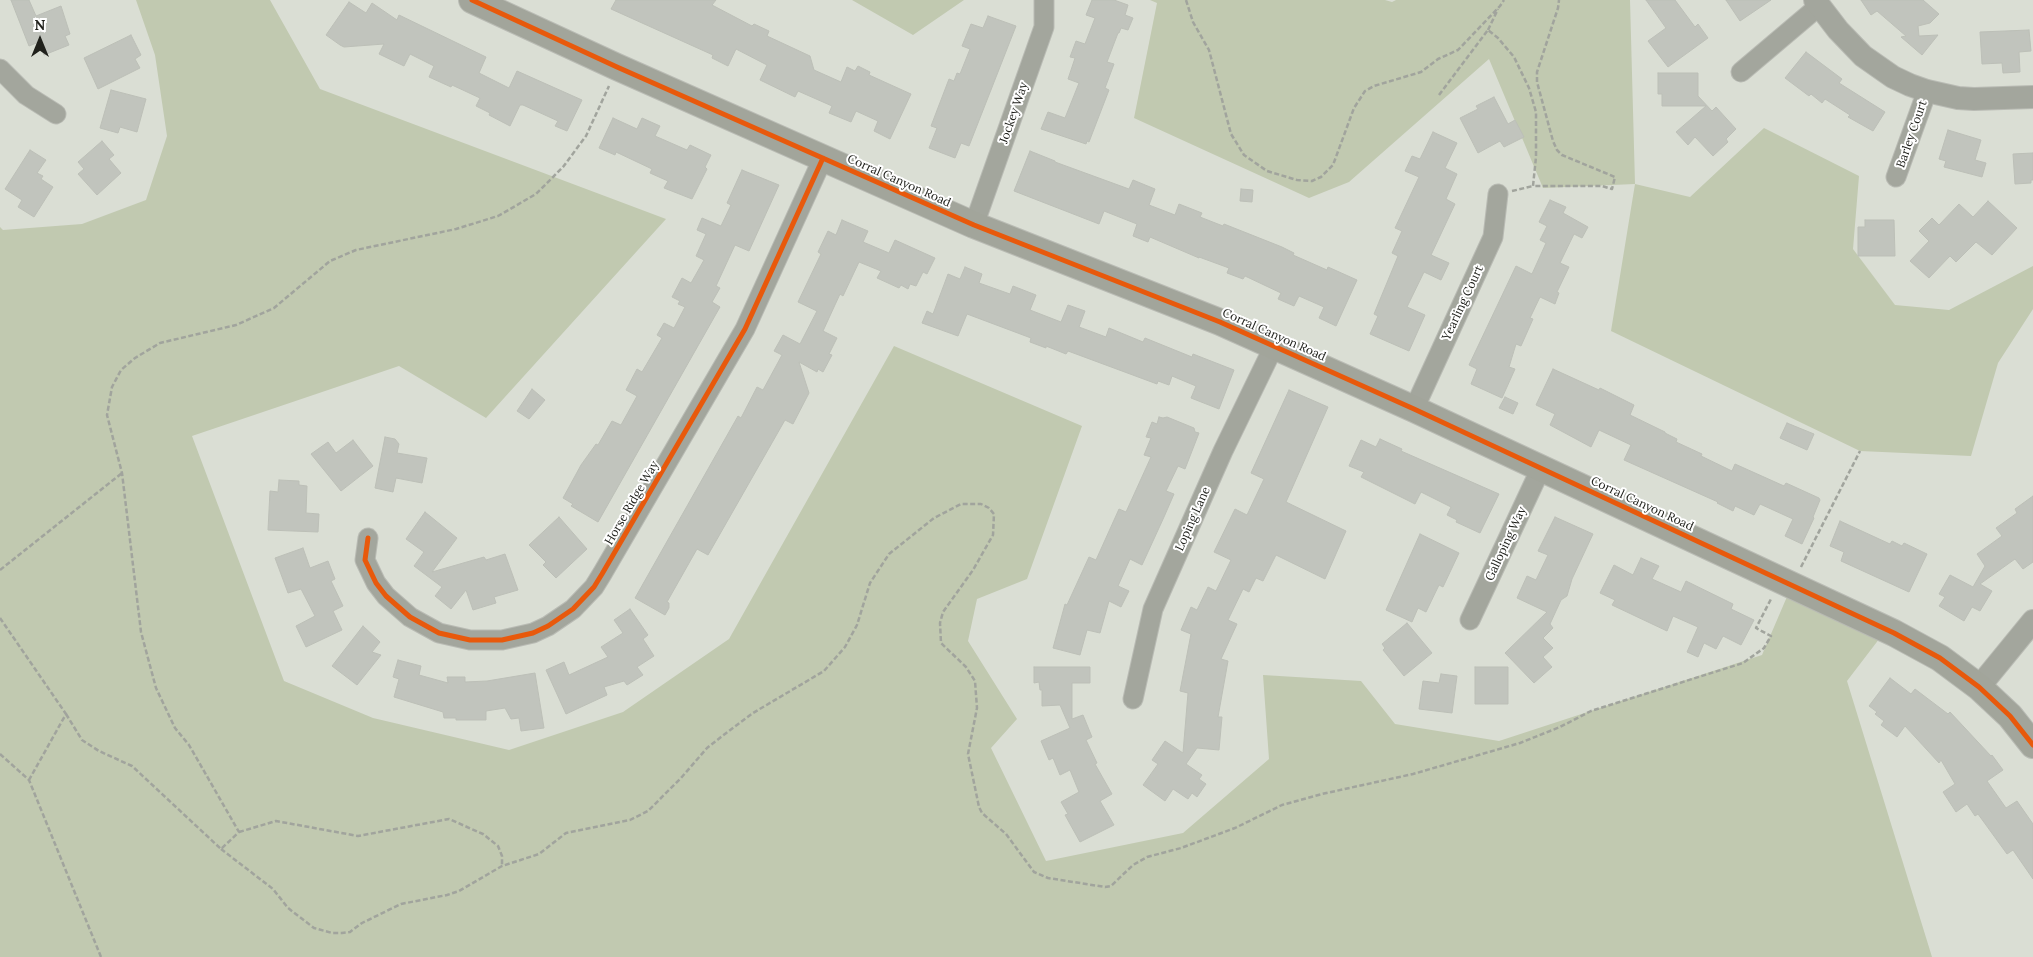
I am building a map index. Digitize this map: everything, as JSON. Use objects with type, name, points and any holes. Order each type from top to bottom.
[{"type":"main road","name":"Corral Canyon Road","points":[[477,1],[617,67],[974,225],[1220,322],[1414,408],[1901,637],[1940,658],[1980,687],[2010,716],[2033,744]]},
{"type":"street","name":"Jockey Way","points":[[974,225],[1044,27],[1044,0]]},
{"type":"street","points":[[1741,72],[1817,3],[1844,37],[1863,56],[1893,77],[1927,91],[1958,98],[2033,97]]},
{"type":"street","points":[[0,68],[26,95],[56,114]]},
{"type":"street","name":"Barley Court","points":[[1896,177],[1927,91]]},
{"type":"street","name":"Horse Ridge Way","points":[[368,538],[365,560],[376,583],[386,596],[410,617],[439,632],[470,640],[493,641],[510,639],[548,626],[573,609],[602,574],[745,330],[823,158]]},
{"type":"street","name":"Yearling Court","points":[[1414,408],[1493,237],[1498,194]]},
{"type":"street","name":"Loping Lane","points":[[1133,699],[1153,609],[1224,451],[1274,346]]},
{"type":"street","name":"Galloping Way","points":[[1470,620],[1541,468]]},
{"type":"street","points":[[1980,687],[2033,621]]},
{"type":"path","points":[[1186,0],[1193,22],[1209,50],[1231,134],[1244,154],[1267,171],[1297,180],[1312,181],[1321,177],[1333,165],[1354,108],[1365,91],[1374,86],[1421,72],[1438,59],[1458,50],[1500,6]]},
{"type":"path","points":[[1439,95],[1488,30],[1504,0]]},
{"type":"path","points":[[1488,30],[1498,38],[1514,57],[1529,88],[1536,112],[1536,156],[1533,186],[1543,188],[1602,186],[1612,189],[1615,177],[1562,155],[1557,150],[1553,140],[1537,72],[1559,0]]},
{"type":"path","points":[[239,832],[188,746],[175,728],[156,688],[141,632],[122,473],[107,415],[112,387],[121,370],[135,358],[160,343],[236,325],[274,308],[330,261],[356,250],[456,229],[498,216],[536,194],[563,168],[586,136],[617,67]]},
{"type":"path","points":[[0,618],[82,740],[132,766],[221,849],[274,889],[288,908],[314,928],[332,933],[350,932],[370,919],[401,904],[459,891],[502,866],[539,854],[566,833],[630,820],[648,811],[681,778],[707,748],[753,713],[824,671],[845,647],[857,625],[870,583],[889,554],[934,518],[961,504],[981,504],[990,508],[994,514],[993,535],[973,570],[944,612],[940,623],[941,643],[966,667],[975,681],[977,708],[968,754],[979,807],[982,813],[1006,834],[1034,872],[1048,878],[1105,887],[1110,886],[1133,865],[1147,857],[1181,848],[1235,828],[1282,805],[1413,774],[1520,743],[1560,727],[1592,711],[1743,663],[1764,648],[1771,636],[1756,628],[1770,600],[1792,585],[1860,451]]},
{"type":"path","points":[[0,570],[122,473]]},
{"type":"path","points":[[29,780],[66,714]]},
{"type":"path","points":[[0,754],[29,780],[101,957]]},
{"type":"path","points":[[221,849],[239,832],[276,821],[358,836],[448,819],[483,834],[498,846],[502,856],[502,866]]},
{"type":"green space","points":[[136,0],[270,0],[320,89],[666,219],[486,418],[399,366],[192,436],[284,681],[373,718],[509,750],[623,712],[729,639],[894,346],[1082,426],[1027,579],[977,599],[968,641],[1017,719],[991,748],[1046,861],[1183,833],[1269,759],[1263,675],[1361,681],[1395,724],[1499,741],[1762,655],[1792,585],[1886,630],[1847,681],[1932,957],[0,957],[0,227],[3,230],[82,224],[146,200],[167,136],[155,55]]},
{"type":"green space","points":[[852,0],[964,0],[913,35]]},
{"type":"green space","points":[[1150,0],[1385,0],[1392,2],[1396,0],[1630,0],[1635,184],[1543,188],[1489,59],[1349,182],[1309,198],[1134,118],[1157,3]]},
{"type":"green space","points":[[1764,128],[1859,176],[1853,249],[1895,305],[1949,310],[2033,266],[2033,309],[1998,363],[1971,456],[1860,451],[1611,331],[1635,184],[1690,197]]},
{"type":"building","points":[[11,0],[29,0],[36,16],[61,6],[70,34],[65,36],[69,45],[44,55],[39,42],[29,46]]},
{"type":"building","points":[[616,0],[716,0],[712,5],[752,26],[754,24],[769,31],[767,36],[810,56],[814,70],[841,82],[847,67],[855,71],[858,66],[870,72],[869,75],[911,94],[890,139],[874,131],[878,121],[856,111],[851,122],[829,113],[832,106],[798,91],[795,97],[760,80],[767,65],[736,49],[728,66],[712,58],[713,55],[611,9]]},
{"type":"building","points":[[1092,0],[1114,0],[1128,5],[1125,15],[1133,18],[1128,30],[1121,28],[1118,33],[1107,62],[1114,64],[1105,88],[1109,90],[1089,142],[1087,141],[1086,144],[1041,129],[1048,112],[1065,118],[1079,83],[1068,79],[1075,58],[1070,57],[1076,41],[1085,44],[1095,18],[1086,15]]},
{"type":"building","points":[[1646,0],[1675,0],[1695,27],[1698,24],[1708,38],[1668,67],[1648,41],[1666,28]]},
{"type":"building","points":[[1726,0],[1771,0],[1740,21]]},
{"type":"building","points":[[1861,0],[1923,0],[1939,14],[1930,23],[1918,26],[1919,36],[1938,35],[1922,55],[1901,37],[1906,36],[1877,11],[1871,15]]},
{"type":"building","points":[[349,2],[366,13],[372,3],[397,20],[399,15],[486,57],[479,73],[509,88],[517,71],[582,100],[567,131],[555,126],[558,121],[523,105],[520,105],[510,126],[476,106],[480,98],[429,77],[434,66],[410,54],[404,66],[379,54],[384,44],[344,47],[340,45],[326,35]]},
{"type":"building","points":[[988,16],[1016,26],[969,146],[961,143],[955,158],[929,148],[937,128],[931,126],[949,79],[954,81],[957,73],[960,74],[970,49],[962,46],[971,24],[983,28]]},
{"type":"building","points":[[2029,30],[2031,51],[2019,52],[2020,72],[2003,73],[2002,63],[1982,64],[1980,32]]},
{"type":"building","points":[[131,35],[141,55],[135,59],[140,68],[98,89],[84,58]]},
{"type":"building","points":[[1806,52],[1842,79],[1839,83],[1885,112],[1873,131],[1848,117],[1850,115],[1825,99],[1822,103],[1811,94],[1809,96],[1785,78]]},
{"type":"building","points":[[1658,73],[1698,73],[1698,96],[1712,111],[1716,107],[1736,129],[1726,139],[1728,142],[1713,156],[1695,137],[1688,145],[1676,132],[1706,106],[1662,106],[1662,94],[1658,94]]},
{"type":"building","points":[[111,90],[146,99],[137,132],[120,127],[118,133],[100,128]]},
{"type":"building","points":[[1494,97],[1508,124],[1515,120],[1524,137],[1504,147],[1500,141],[1478,153],[1460,118],[1478,109],[1476,106]]},
{"type":"building","points":[[613,118],[637,129],[642,118],[660,126],[655,136],[687,150],[690,145],[711,155],[705,167],[707,169],[692,199],[664,188],[668,181],[650,173],[652,169],[616,152],[615,155],[599,148]]},
{"type":"building","points":[[1948,130],[1981,140],[1975,160],[1986,163],[1982,177],[1944,167],[1946,161],[1939,159]]},
{"type":"building","points":[[1433,132],[1457,143],[1445,168],[1457,174],[1446,199],[1455,204],[1431,255],[1449,263],[1441,280],[1424,272],[1407,307],[1425,315],[1409,351],[1370,334],[1378,316],[1374,314],[1398,256],[1392,253],[1402,231],[1395,228],[1419,177],[1405,171],[1412,156],[1420,159]]},
{"type":"building","points":[[102,141],[114,155],[109,159],[121,173],[97,195],[78,174],[84,169],[78,162]]},
{"type":"building","points":[[30,150],[46,160],[37,173],[43,176],[41,179],[53,187],[34,217],[18,207],[22,200],[5,189]]},
{"type":"building","points":[[1030,151],[1129,189],[1133,180],[1155,189],[1149,205],[1175,215],[1179,204],[1202,213],[1200,217],[1223,226],[1224,224],[1282,247],[1294,253],[1293,255],[1327,270],[1328,267],[1357,280],[1336,326],[1319,318],[1324,307],[1299,296],[1294,306],[1278,299],[1281,293],[1245,276],[1243,279],[1227,273],[1229,268],[1199,258],[1150,237],[1148,242],[1133,236],[1137,224],[1104,211],[1099,224],[1014,191]]},
{"type":"building","points":[[2033,153],[2033,180],[2031,180],[2031,183],[2015,184],[2013,154]]},
{"type":"building","points":[[742,170],[779,185],[749,251],[735,245],[716,286],[720,288],[712,302],[720,307],[598,522],[571,506],[573,504],[563,498],[581,465],[596,444],[598,445],[612,421],[621,425],[637,396],[626,390],[637,369],[642,372],[662,338],[657,335],[664,323],[674,328],[685,307],[678,304],[680,301],[672,297],[682,278],[691,283],[704,260],[696,256],[706,234],[697,230],[702,218],[721,226],[731,205],[727,203]]},
{"type":"building","points":[[1241,189],[1253,190],[1252,202],[1240,201]]},
{"type":"building","points":[[1550,200],[1566,207],[1563,213],[1588,227],[1582,238],[1574,234],[1560,263],[1569,267],[1557,292],[1559,293],[1555,304],[1540,297],[1530,318],[1533,319],[1521,346],[1516,344],[1509,367],[1515,369],[1502,398],[1471,384],[1477,369],[1469,365],[1516,266],[1532,274],[1546,243],[1540,240],[1547,226],[1539,222]]},
{"type":"building","points":[[1988,201],[2017,228],[1992,255],[1976,242],[1956,262],[1950,256],[1929,278],[1910,261],[1929,241],[1919,231],[1932,218],[1939,225],[1959,204],[1973,217]]},
{"type":"building","points":[[842,220],[868,231],[863,242],[889,253],[895,240],[935,258],[927,274],[923,272],[916,286],[910,284],[908,289],[901,285],[899,288],[877,278],[881,271],[859,262],[843,296],[840,294],[823,331],[837,338],[829,354],[832,355],[823,372],[818,369],[817,372],[799,362],[809,393],[793,424],[785,420],[708,555],[697,549],[667,602],[669,603],[669,608],[665,615],[635,598],[738,416],[741,418],[757,387],[763,390],[782,355],[774,351],[783,335],[800,344],[817,311],[798,302],[821,254],[818,252],[828,231],[836,235]]},
{"type":"building","points":[[1865,220],[1894,220],[1895,256],[1858,256],[1858,227],[1865,227]]},
{"type":"building","points":[[965,267],[982,274],[979,283],[1010,294],[1013,286],[1036,295],[1030,310],[1061,322],[1068,305],[1085,311],[1079,327],[1106,337],[1109,328],[1143,342],[1145,338],[1192,357],[1193,354],[1234,370],[1219,409],[1191,398],[1196,386],[1172,376],[1169,385],[1158,381],[1157,384],[1068,351],[1066,354],[1046,346],[1046,348],[1030,342],[1031,338],[967,314],[958,336],[922,323],[927,311],[933,314],[948,274],[960,279]]},
{"type":"building","points":[[1553,369],[1599,390],[1600,388],[1634,405],[1630,415],[1665,432],[1677,439],[1676,442],[1702,454],[1701,456],[1732,471],[1735,464],[1784,486],[1786,483],[1819,498],[1814,518],[1802,544],[1785,536],[1793,519],[1760,504],[1754,515],[1735,506],[1733,511],[1718,502],[1624,460],[1631,445],[1599,430],[1591,447],[1550,425],[1555,414],[1536,405]]},
{"type":"building","points":[[532,389],[545,400],[529,419],[517,411]]},
{"type":"building","points":[[1289,390],[1328,407],[1286,502],[1346,531],[1325,579],[1276,555],[1263,581],[1256,578],[1249,592],[1243,589],[1228,620],[1237,624],[1221,659],[1228,661],[1218,717],[1222,717],[1219,750],[1197,748],[1186,764],[1202,775],[1199,779],[1206,784],[1197,797],[1192,793],[1188,799],[1173,789],[1165,801],[1143,785],[1158,764],[1152,760],[1165,741],[1183,753],[1188,693],[1180,691],[1191,634],[1181,630],[1191,607],[1197,610],[1208,587],[1216,591],[1231,560],[1214,552],[1235,509],[1247,515],[1264,479],[1251,473]]},
{"type":"building","points":[[1505,397],[1518,403],[1513,414],[1499,408]]},
{"type":"building","points":[[1159,417],[1167,417],[1194,428],[1195,432],[1199,433],[1185,469],[1178,466],[1166,491],[1174,494],[1142,565],[1130,559],[1118,586],[1129,591],[1121,607],[1109,601],[1100,633],[1087,630],[1080,655],[1053,648],[1065,604],[1067,605],[1089,557],[1096,560],[1119,509],[1126,512],[1151,457],[1144,455],[1151,438],[1146,437],[1152,422],[1157,424]]},
{"type":"building","points":[[1787,423],[1814,434],[1807,450],[1780,438]]},
{"type":"building","points":[[385,437],[395,439],[399,444],[397,453],[427,458],[422,483],[396,478],[393,492],[375,488]]},
{"type":"building","points":[[1380,439],[1402,449],[1401,451],[1499,494],[1480,533],[1456,522],[1457,520],[1447,515],[1451,507],[1421,492],[1415,504],[1361,477],[1364,472],[1349,466],[1361,440],[1376,447]]},
{"type":"building","points":[[353,440],[373,466],[341,491],[311,454],[328,442],[336,453]]},
{"type":"building","points":[[279,480],[299,481],[299,485],[307,486],[306,513],[319,514],[318,532],[268,530],[270,491],[278,492]]},
{"type":"building","points":[[2033,496],[2033,562],[2023,569],[2015,559],[1980,584],[1992,591],[1980,611],[1972,607],[1964,621],[1939,606],[1945,597],[1939,594],[1950,575],[1973,587],[1985,566],[1977,554],[2002,536],[1996,528],[2017,513],[2015,509]]},
{"type":"building","points":[[425,512],[457,538],[432,572],[484,557],[486,560],[505,554],[518,590],[494,597],[496,603],[473,610],[466,590],[451,609],[435,596],[442,587],[414,566],[424,552],[406,539]]},
{"type":"building","points":[[559,517],[587,549],[556,578],[543,565],[546,562],[529,545]]},
{"type":"building","points":[[1555,517],[1593,534],[1572,579],[1567,596],[1561,600],[1550,624],[1553,628],[1543,638],[1553,648],[1543,657],[1552,667],[1534,683],[1505,653],[1547,612],[1517,598],[1527,576],[1536,580],[1548,555],[1538,551]]},
{"type":"building","points":[[1840,521],[1890,544],[1892,541],[1902,546],[1904,543],[1927,554],[1909,592],[1841,561],[1844,552],[1830,546]]},
{"type":"building","points":[[1420,534],[1459,553],[1443,587],[1439,585],[1426,612],[1418,608],[1412,622],[1386,610]]},
{"type":"building","points":[[303,548],[310,568],[328,561],[335,579],[331,581],[343,606],[333,611],[342,630],[306,647],[296,626],[315,616],[301,589],[288,593],[275,558]]},
{"type":"building","points":[[1641,558],[1659,566],[1652,579],[1681,592],[1686,581],[1733,604],[1731,609],[1754,620],[1741,645],[1723,636],[1716,649],[1704,643],[1698,657],[1687,652],[1698,627],[1673,616],[1667,631],[1612,605],[1615,600],[1600,593],[1614,565],[1633,575]]},
{"type":"building","points":[[630,609],[648,635],[643,639],[654,656],[637,667],[643,675],[627,685],[624,681],[604,687],[607,695],[566,714],[546,670],[564,662],[569,675],[608,657],[601,647],[623,633],[614,620]]},
{"type":"building","points":[[1407,623],[1432,653],[1404,676],[1383,650],[1385,648],[1382,644]]},
{"type":"building","points":[[363,626],[380,642],[372,652],[381,655],[357,685],[332,666]]},
{"type":"building","points":[[398,660],[421,666],[419,675],[448,683],[447,677],[465,677],[465,682],[487,681],[535,673],[544,728],[521,731],[519,718],[511,719],[505,708],[486,711],[486,720],[456,720],[456,718],[444,718],[443,712],[394,697],[399,679],[393,677]]},
{"type":"building","points":[[1034,667],[1090,667],[1090,683],[1072,683],[1072,719],[1083,715],[1092,737],[1086,740],[1097,763],[1095,764],[1112,794],[1100,801],[1114,825],[1080,842],[1065,815],[1068,814],[1061,802],[1079,792],[1070,770],[1060,775],[1053,758],[1049,760],[1041,741],[1070,728],[1060,705],[1042,706],[1042,690],[1040,690],[1039,682],[1034,683]]},
{"type":"building","points":[[1475,667],[1508,667],[1508,704],[1475,704]]},
{"type":"building","points":[[1441,674],[1457,676],[1452,713],[1419,709],[1423,681],[1439,683]]},
{"type":"building","points":[[1890,678],[1911,694],[1915,689],[1948,714],[1950,712],[1992,755],[2003,770],[1987,781],[2006,808],[2017,801],[2033,824],[2033,879],[2013,850],[2007,854],[1978,814],[1975,816],[1967,804],[1956,812],[1943,792],[1955,784],[1941,760],[1939,763],[1905,726],[1897,737],[1881,725],[1884,721],[1869,706]]},
{"type":"cycle path","points":[[472,0],[617,67],[974,225],[1220,322],[1414,409],[1894,633],[1940,658],[1979,687],[2010,716],[2033,745]]},
{"type":"cycle path","points":[[368,538],[365,560],[376,583],[386,596],[410,617],[439,633],[470,640],[502,640],[533,633],[548,626],[573,609],[594,587],[602,574],[745,329],[823,158]]}]
